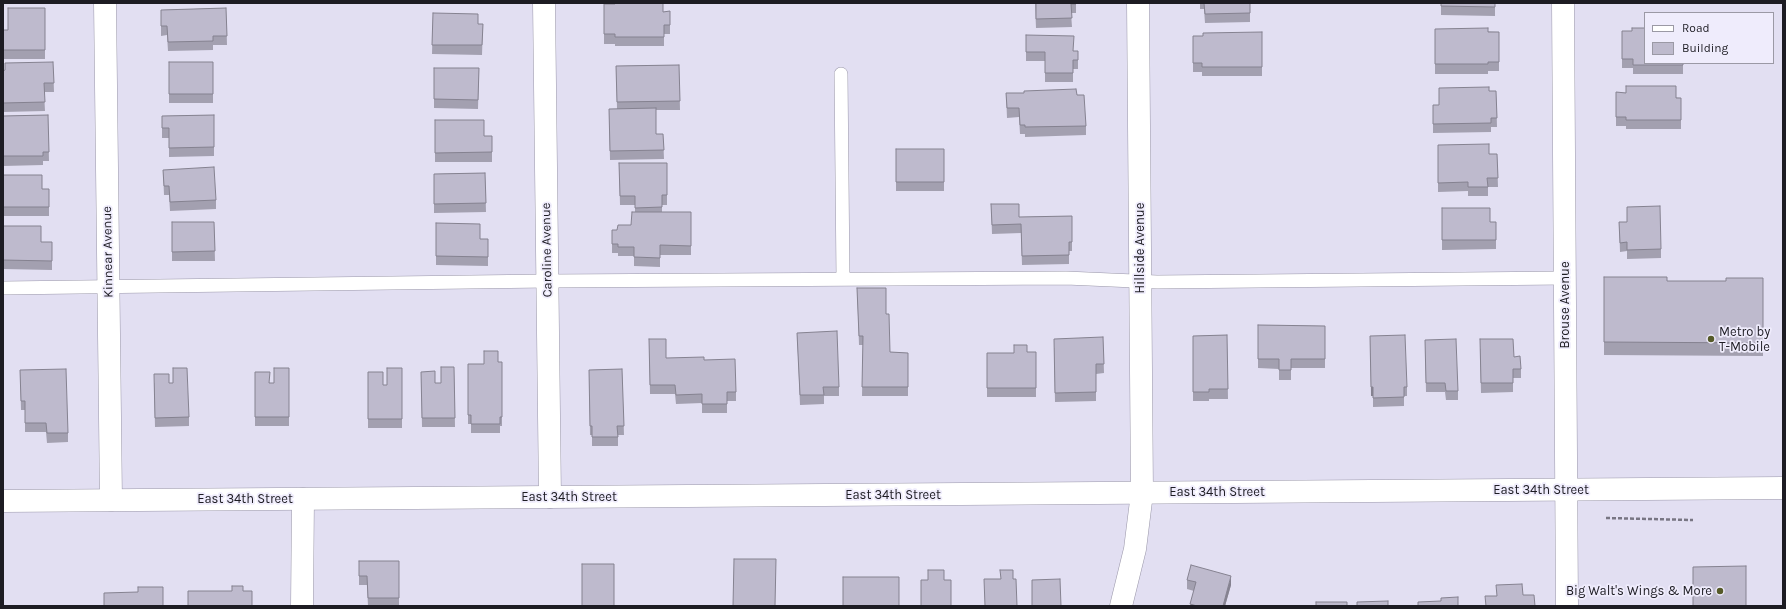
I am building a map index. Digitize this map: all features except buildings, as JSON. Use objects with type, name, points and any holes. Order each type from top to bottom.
[{"type":"street","name":"Kinnear Avenue","points":[[105,3],[111,500]]},
{"type":"street","name":"Caroline Avenue","points":[[544,3],[550,497]]},
{"type":"street","name":"Hillside Avenue","points":[[1122,606],[1136,549],[1142,493],[1138,3]]},
{"type":"street","name":"Brouse Avenue","points":[[1563,3],[1567,606]]},
{"type":"street","name":"East 34th Street","points":[[3,501],[1783,488]]},
{"type":"street","points":[[302,606],[303,499]]},
{"type":"lane","points":[[841,74],[844,279]]},
{"type":"lane","points":[[3,288],[844,279],[1066,278],[1140,282],[1565,278]]},
{"type":"path","points":[[1606,518],[1693,520]]},
{"type":"place","name":"Metro by T-Mobile","points":[[1711,339]]},
{"type":"place","name":"Big Walt's Wings & More","points":[[1720,591]]}]
